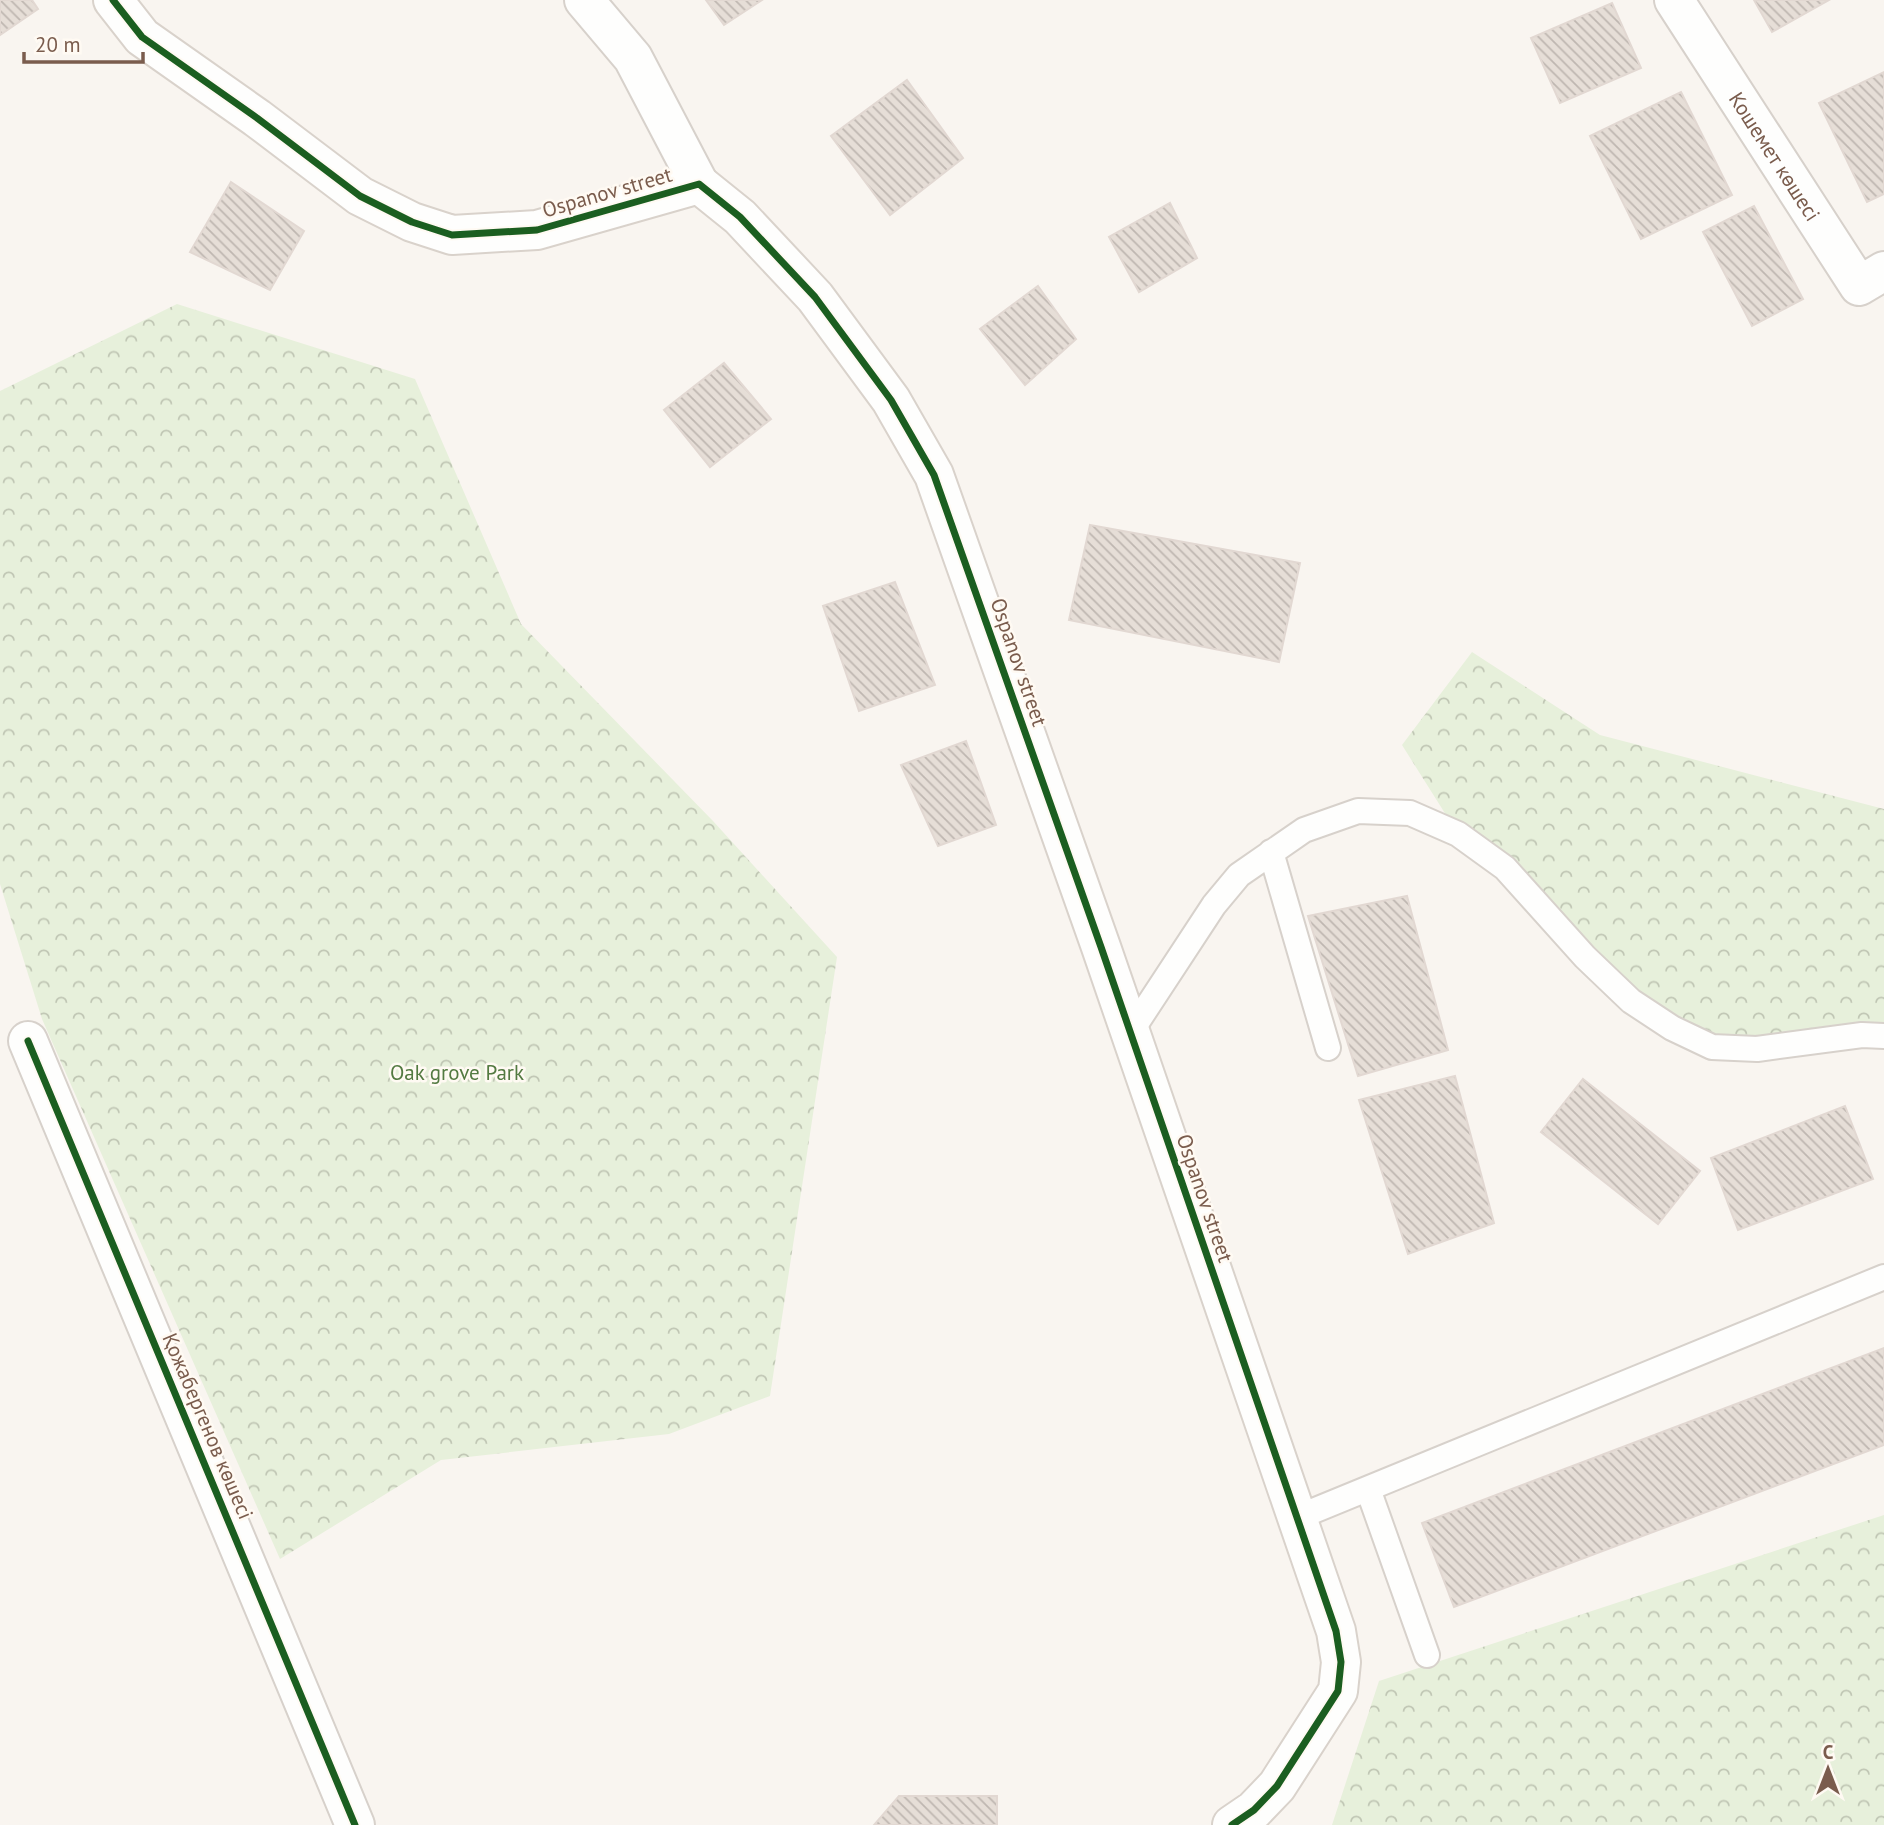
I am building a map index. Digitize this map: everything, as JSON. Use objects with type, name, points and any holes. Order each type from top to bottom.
[{"type":"street","name":"Ospanov street","points":[[113,0],[142,37],[257,118],[360,196],[412,222],[452,235],[537,230],[699,184],[740,217],[815,297],[891,400],[934,475],[1336,1630],[1341,1662],[1338,1691],[1278,1786],[1254,1810],[1232,1825]]},
{"type":"street","points":[[584,0],[633,58],[699,184]]},
{"type":"street","name":"Кошемет көшесі","points":[[1674,0],[1859,286],[1884,271]]},
{"type":"street","name":"Қожабергенов көшесі","points":[[28,1041],[355,1825]]},
{"type":"lane","points":[[1130,1033],[1214,905],[1239,876],[1304,830],[1358,811],[1410,813],[1458,834],[1505,867],[1585,957],[1631,1001],[1672,1028],[1712,1047],[1756,1049],[1862,1035],[1884,1036]]},
{"type":"lane","points":[[1271,852],[1328,1048]]},
{"type":"lane","points":[[1296,1518],[1884,1277]]},
{"type":"lane","points":[[1368,1489],[1427,1655]]},
{"type":"green space","name":"Oak grove Park","points":[[177,304],[415,379],[521,624],[713,821],[837,957],[770,1396],[669,1434],[441,1460],[280,1559],[42,1019],[0,884],[0,391]]},
{"type":"green space","points":[[1472,652],[1600,735],[1884,809],[1884,1048],[1757,1049],[1672,1028],[1458,834],[1402,745]]},
{"type":"green space","points":[[1884,1515],[1884,1825],[1332,1825],[1379,1681]]},
{"type":"building","points":[[0,0],[32,0],[38,9],[0,35]]},
{"type":"building","points":[[706,0],[762,0],[724,25]]},
{"type":"building","points":[[1754,0],[1829,0],[1772,32]]},
{"type":"building","points":[[1612,3],[1641,68],[1560,103],[1531,38]]},
{"type":"building","points":[[1884,72],[1884,194],[1867,202],[1819,103]]},
{"type":"building","points":[[907,80],[963,158],[890,215],[831,136]]},
{"type":"building","points":[[1681,92],[1732,195],[1641,239],[1590,136]]},
{"type":"building","points":[[231,182],[304,231],[270,290],[190,252]]},
{"type":"building","points":[[1170,203],[1197,258],[1139,292],[1109,237]]},
{"type":"building","points":[[1754,206],[1803,299],[1752,326],[1703,232]]},
{"type":"building","points":[[1038,286],[1076,339],[1025,385],[980,329]]},
{"type":"building","points":[[724,363],[771,419],[710,467],[664,410]]},
{"type":"building","points":[[1090,525],[1300,563],[1279,662],[1069,620]]},
{"type":"building","points":[[895,582],[935,685],[859,711],[823,606]]},
{"type":"building","points":[[966,741],[996,825],[938,846],[901,765]]},
{"type":"building","points":[[1407,896],[1448,1050],[1358,1076],[1308,916]]},
{"type":"building","points":[[1455,1076],[1494,1223],[1408,1254],[1359,1100]]},
{"type":"building","points":[[1583,1079],[1700,1171],[1658,1224],[1541,1132]]},
{"type":"building","points":[[1845,1106],[1873,1179],[1738,1230],[1711,1158]]},
{"type":"building","points":[[1884,1348],[1884,1445],[1454,1607],[1422,1523]]},
{"type":"building","points":[[899,1796],[997,1796],[997,1825],[874,1825]]},
{"type":"cycle path","points":[[113,0],[142,37],[257,118],[360,196],[412,222],[452,235],[537,230],[699,184],[740,217],[815,297],[891,400],[934,475],[1101,947],[1336,1631],[1341,1662],[1338,1691],[1277,1786],[1254,1810],[1232,1825]]},
{"type":"cycle path","points":[[28,1041],[355,1825]]}]
